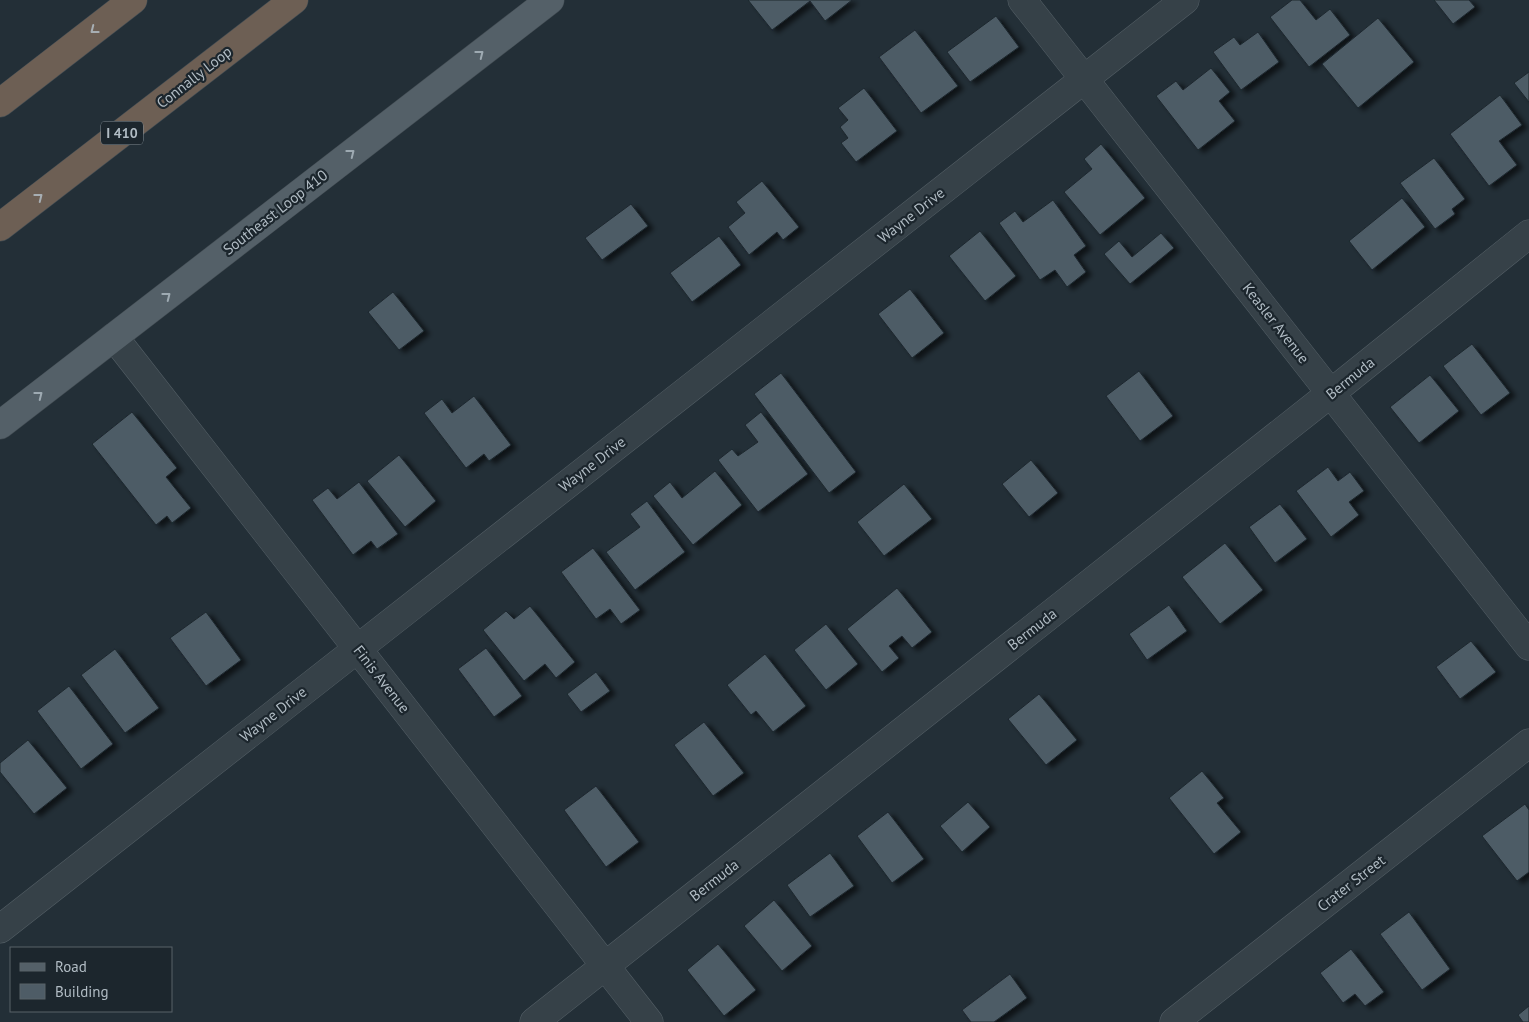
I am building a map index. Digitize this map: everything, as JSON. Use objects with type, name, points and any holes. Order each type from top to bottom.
[{"type":"highway","points":[[0,103],[133,0]]},
{"type":"highway","name":"Connally Loop","points":[[0,227],[294,0]]},
{"type":"highway","points":[[244,39],[316,0]]},
{"type":"main road","name":"Southeast Loop 410","points":[[0,425],[550,0]]},
{"type":"street","name":"Keasler Avenue","points":[[1022,0],[1529,646]]},
{"type":"street","name":"Wayne Drive","points":[[0,929],[1185,0]]},
{"type":"street","name":"Bermuda","points":[[534,1022],[1331,393],[1529,234]]},
{"type":"street","name":"Finis Avenue","points":[[114,337],[649,1022]]},
{"type":"street","name":"Crater Street","points":[[1174,1022],[1529,744]]},
{"type":"building","points":[[748,0],[852,0],[825,21],[810,1],[772,30]]},
{"type":"building","points":[[1292,0],[1300,0],[1316,20],[1330,9],[1350,35],[1309,67],[1270,17]]},
{"type":"building","points":[[1434,0],[1469,0],[1475,7],[1453,24]]},
{"type":"building","points":[[996,16],[1019,47],[970,82],[947,52]]},
{"type":"building","points":[[1378,18],[1414,62],[1358,108],[1322,64]]},
{"type":"building","points":[[915,30],[958,86],[921,113],[879,57]]},
{"type":"building","points":[[1258,32],[1279,62],[1241,90],[1213,52],[1234,37],[1240,45]]},
{"type":"building","points":[[1211,68],[1230,92],[1219,101],[1235,121],[1198,150],[1156,96],[1176,81],[1183,90]]},
{"type":"building","points":[[1529,72],[1529,102],[1514,83]]},
{"type":"building","points":[[864,88],[897,131],[856,162],[841,143],[848,138],[840,127],[848,120],[838,108]]},
{"type":"building","points":[[1500,95],[1522,125],[1499,141],[1517,165],[1489,186],[1450,134]]},
{"type":"building","points":[[1101,144],[1145,198],[1100,235],[1064,192],[1092,169],[1084,159]]},
{"type":"building","points":[[1434,158],[1465,199],[1452,209],[1455,214],[1435,229],[1400,183]]},
{"type":"building","points":[[762,181],[799,227],[783,240],[777,232],[749,255],[728,227],[745,213],[736,202]]},
{"type":"building","points":[[1402,198],[1425,227],[1372,270],[1349,241]]},
{"type":"building","points":[[1053,200],[1086,246],[1074,255],[1086,272],[1067,287],[1055,270],[1040,280],[999,223],[1015,211],[1023,222]]},
{"type":"building","points":[[631,204],[648,226],[602,260],[585,238]]},
{"type":"building","points":[[980,231],[1016,276],[985,301],[949,256]]},
{"type":"building","points":[[1161,233],[1174,248],[1130,284],[1104,254],[1119,241],[1132,257]]},
{"type":"building","points":[[719,236],[741,265],[692,302],[670,273]]},
{"type":"building","points":[[910,289],[944,333],[912,358],[878,314]]},
{"type":"building","points":[[393,292],[424,331],[399,350],[368,312]]},
{"type":"building","points":[[1472,344],[1510,393],[1481,415],[1443,366]]},
{"type":"building","points":[[1139,371],[1173,416],[1140,441],[1106,396]]},
{"type":"building","points":[[781,373],[856,472],[829,493],[754,394]]},
{"type":"building","points":[[1430,375],[1459,411],[1419,443],[1390,407]]},
{"type":"building","points":[[474,396],[511,445],[489,461],[484,454],[466,468],[424,413],[442,399],[452,413]]},
{"type":"building","points":[[132,412],[177,468],[166,477],[191,508],[172,523],[167,516],[156,525],[92,444]]},
{"type":"building","points":[[761,412],[808,474],[758,512],[718,460],[732,449],[738,456],[758,442],[745,425]]},
{"type":"building","points":[[399,455],[436,501],[405,527],[367,481]]},
{"type":"building","points":[[1031,460],[1058,493],[1029,517],[1002,484]]},
{"type":"building","points":[[1328,467],[1338,481],[1350,472],[1364,491],[1349,502],[1359,515],[1331,537],[1296,491]]},
{"type":"building","points":[[715,471],[742,505],[693,545],[653,496],[670,482],[682,498]]},
{"type":"building","points":[[359,482],[398,534],[377,549],[371,541],[353,555],[312,500],[328,488],[337,499]]},
{"type":"building","points":[[904,484],[932,519],[884,556],[857,522]]},
{"type":"building","points":[[647,501],[685,552],[635,590],[606,552],[640,527],[630,514]]},
{"type":"building","points":[[1280,504],[1307,539],[1275,563],[1249,527]]},
{"type":"building","points":[[1225,543],[1263,590],[1220,624],[1182,577]]},
{"type":"building","points":[[593,548],[640,610],[621,624],[610,609],[596,619],[561,572]]},
{"type":"building","points":[[897,588],[932,632],[912,648],[902,636],[889,646],[899,658],[882,672],[847,629]]},
{"type":"building","points":[[1169,605],[1187,631],[1147,660],[1129,634]]},
{"type":"building","points":[[530,606],[575,662],[556,678],[545,664],[524,681],[483,630],[506,611],[514,619]]},
{"type":"building","points":[[206,612],[241,660],[206,686],[170,638]]},
{"type":"building","points":[[826,624],[858,664],[826,690],[794,650]]},
{"type":"building","points":[[1471,641],[1496,672],[1460,699],[1436,667]]},
{"type":"building","points":[[486,648],[522,696],[494,717],[458,669]]},
{"type":"building","points":[[115,649],[159,708],[125,733],[81,675]]},
{"type":"building","points":[[765,654],[806,706],[773,732],[756,711],[751,715],[727,685]]},
{"type":"building","points":[[596,672],[610,691],[581,712],[567,694]]},
{"type":"building","points":[[69,686],[113,744],[81,769],[37,711]]},
{"type":"building","points":[[1039,694],[1077,740],[1046,765],[1008,719]]},
{"type":"building","points":[[704,722],[744,773],[713,796],[674,745]]},
{"type":"building","points":[[28,740],[67,788],[34,814],[0,772],[0,763]]},
{"type":"building","points":[[1202,771],[1224,798],[1217,803],[1241,832],[1214,854],[1169,798]]},
{"type":"building","points":[[596,786],[639,842],[606,867],[564,810]]},
{"type":"building","points":[[968,802],[990,827],[962,852],[940,826]]},
{"type":"building","points":[[1525,804],[1529,810],[1529,872],[1517,881],[1482,836]]},
{"type":"building","points":[[888,812],[924,859],[892,883],[857,836]]},
{"type":"building","points":[[830,853],[854,886],[810,917],[787,885]]},
{"type":"building","points":[[774,900],[812,946],[782,971],[744,926]]},
{"type":"building","points":[[1409,912],[1450,969],[1422,990],[1380,934]]},
{"type":"building","points":[[718,944],[756,990],[724,1016],[687,970]]},
{"type":"building","points":[[1351,949],[1384,992],[1365,1006],[1355,994],[1343,1003],[1320,973]]},
{"type":"building","points":[[1010,974],[1027,998],[994,1022],[971,1022],[962,1010]]},
{"type":"building","points":[[1529,1006],[1529,1022],[1523,1022],[1518,1015]]}]
